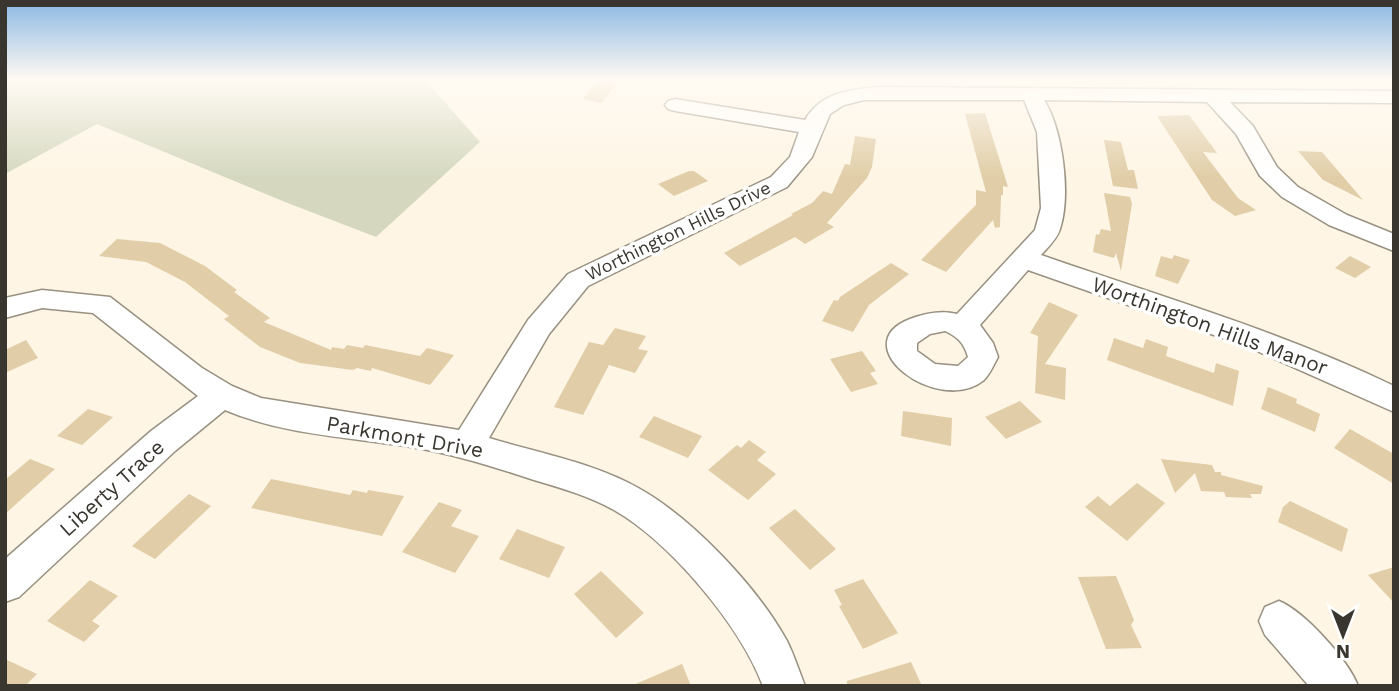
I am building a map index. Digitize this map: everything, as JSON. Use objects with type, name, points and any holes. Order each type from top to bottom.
[{"type":"street","points":[[718,112],[813,128]]},
{"type":"street","name":"Worthington Hills Drive","points":[[467,445],[538,327],[578,280],[779,182],[804,157],[817,117],[821,112]]},
{"type":"street","points":[[963,326],[1047,232],[1053,208],[1048,132],[1041,112]]},
{"type":"street","points":[[1228,112],[1245,131],[1268,172],[1290,192],[1338,220],[1394,243]]},
{"type":"street","name":"Worthington Hills Manor","points":[[1024,259],[1268,343],[1394,400]]},
{"type":"street","name":"Parkmont Drive","points":[[5,308],[43,299],[100,304],[191,376],[221,395],[257,410],[467,445],[591,483],[627,499],[669,529],[738,601],[772,656],[783,686]]},
{"type":"street","name":"Liberty Trace","points":[[5,584],[163,441],[221,395]]},
{"type":"street","points":[[1279,621],[1337,686]]},
{"type":"green space","points":[[5,112],[454,112],[480,142],[376,237],[97,124],[5,174]]},
{"type":"building","points":[[985,113],[1008,187],[1003,186],[1001,195],[1000,227],[995,228],[993,220],[946,272],[921,260],[976,205],[976,190],[986,192],[965,114]]},
{"type":"building","points":[[1189,115],[1217,153],[1203,152],[1238,198],[1256,210],[1235,216],[1212,200],[1157,116]]},
{"type":"building","points":[[855,136],[876,139],[872,167],[867,178],[827,223],[834,227],[805,244],[795,237],[740,266],[724,253],[793,215],[791,214],[812,203],[823,191],[832,194],[845,164],[850,165]]},
{"type":"building","points":[[1104,140],[1121,142],[1128,170],[1134,170],[1138,189],[1113,186]]},
{"type":"building","points":[[1298,151],[1322,152],[1363,200],[1323,180]]},
{"type":"building","points":[[694,171],[708,181],[674,196],[658,184]]},
{"type":"building","points":[[1104,193],[1130,197],[1132,204],[1121,271],[1116,253],[1114,258],[1093,252],[1096,234],[1099,235],[1101,229],[1111,231]]},
{"type":"building","points":[[117,239],[160,243],[205,266],[237,290],[234,292],[270,318],[264,322],[331,350],[332,347],[344,349],[347,345],[363,348],[365,345],[420,356],[427,348],[454,355],[430,385],[372,368],[371,371],[357,368],[353,370],[300,363],[260,347],[224,319],[229,316],[185,282],[146,262],[99,256]]},
{"type":"building","points":[[1174,255],[1190,260],[1178,284],[1155,276],[1161,256],[1172,259]]},
{"type":"building","points":[[1350,256],[1371,267],[1355,278],[1335,268]]},
{"type":"building","points":[[891,263],[909,274],[869,305],[853,332],[822,321],[834,300],[838,301]]},
{"type":"building","points":[[1049,302],[1078,315],[1045,364],[1066,368],[1065,400],[1035,393],[1038,336],[1030,333]]},
{"type":"building","points":[[615,328],[646,336],[638,349],[648,351],[635,373],[609,365],[583,415],[554,407],[589,342],[603,345]]},
{"type":"building","points":[[1114,338],[1143,348],[1146,339],[1168,347],[1166,356],[1214,373],[1216,363],[1239,371],[1233,406],[1107,360]]},
{"type":"building","points":[[26,340],[38,358],[5,373],[5,350]]},
{"type":"building","points":[[862,351],[876,371],[870,373],[878,384],[851,392],[830,359]]},
{"type":"building","points":[[1268,387],[1297,399],[1296,403],[1320,414],[1315,432],[1261,409]]},
{"type":"building","points":[[1020,401],[1042,422],[1006,439],[985,417]]},
{"type":"building","points":[[88,409],[113,417],[82,445],[57,436]]},
{"type":"building","points":[[903,411],[952,418],[951,446],[901,436]]},
{"type":"building","points":[[654,416],[702,436],[688,458],[639,437]]},
{"type":"building","points":[[1350,429],[1394,454],[1394,484],[1334,448]]},
{"type":"building","points":[[749,440],[766,452],[757,460],[776,474],[748,500],[708,470],[737,445],[741,448]]},
{"type":"building","points":[[30,459],[55,469],[5,514],[5,480]]},
{"type":"building","points":[[1161,459],[1212,465],[1215,472],[1221,472],[1221,475],[1263,486],[1261,494],[1250,494],[1252,498],[1226,497],[1224,492],[1201,491],[1195,473],[1175,493]]},
{"type":"building","points":[[271,479],[350,495],[353,490],[367,493],[368,490],[404,496],[382,536],[251,508]]},
{"type":"building","points":[[1137,483],[1165,503],[1127,541],[1085,507],[1098,496],[1110,506]]},
{"type":"building","points":[[189,494],[211,506],[155,559],[132,546]]},
{"type":"building","points":[[1290,501],[1348,529],[1342,552],[1278,522],[1283,507]]},
{"type":"building","points":[[439,502],[462,510],[451,526],[479,536],[455,573],[402,552]]},
{"type":"building","points":[[795,509],[836,549],[810,570],[769,528]]},
{"type":"building","points":[[517,529],[565,547],[549,578],[499,559]]},
{"type":"building","points":[[1394,567],[1394,603],[1368,575]]},
{"type":"building","points":[[601,571],[644,613],[616,638],[574,594]]},
{"type":"building","points":[[1116,576],[1134,620],[1131,625],[1142,648],[1106,649],[1078,577]]},
{"type":"building","points":[[863,579],[898,633],[863,649],[839,606],[842,605],[834,590]]},
{"type":"building","points":[[90,580],[118,596],[92,621],[100,626],[84,642],[47,621]]},
{"type":"building","points":[[5,659],[37,674],[25,686],[5,686]]},
{"type":"building","points":[[911,662],[922,686],[847,686],[847,681]]},
{"type":"building","points":[[682,664],[691,686],[631,686]]}]
